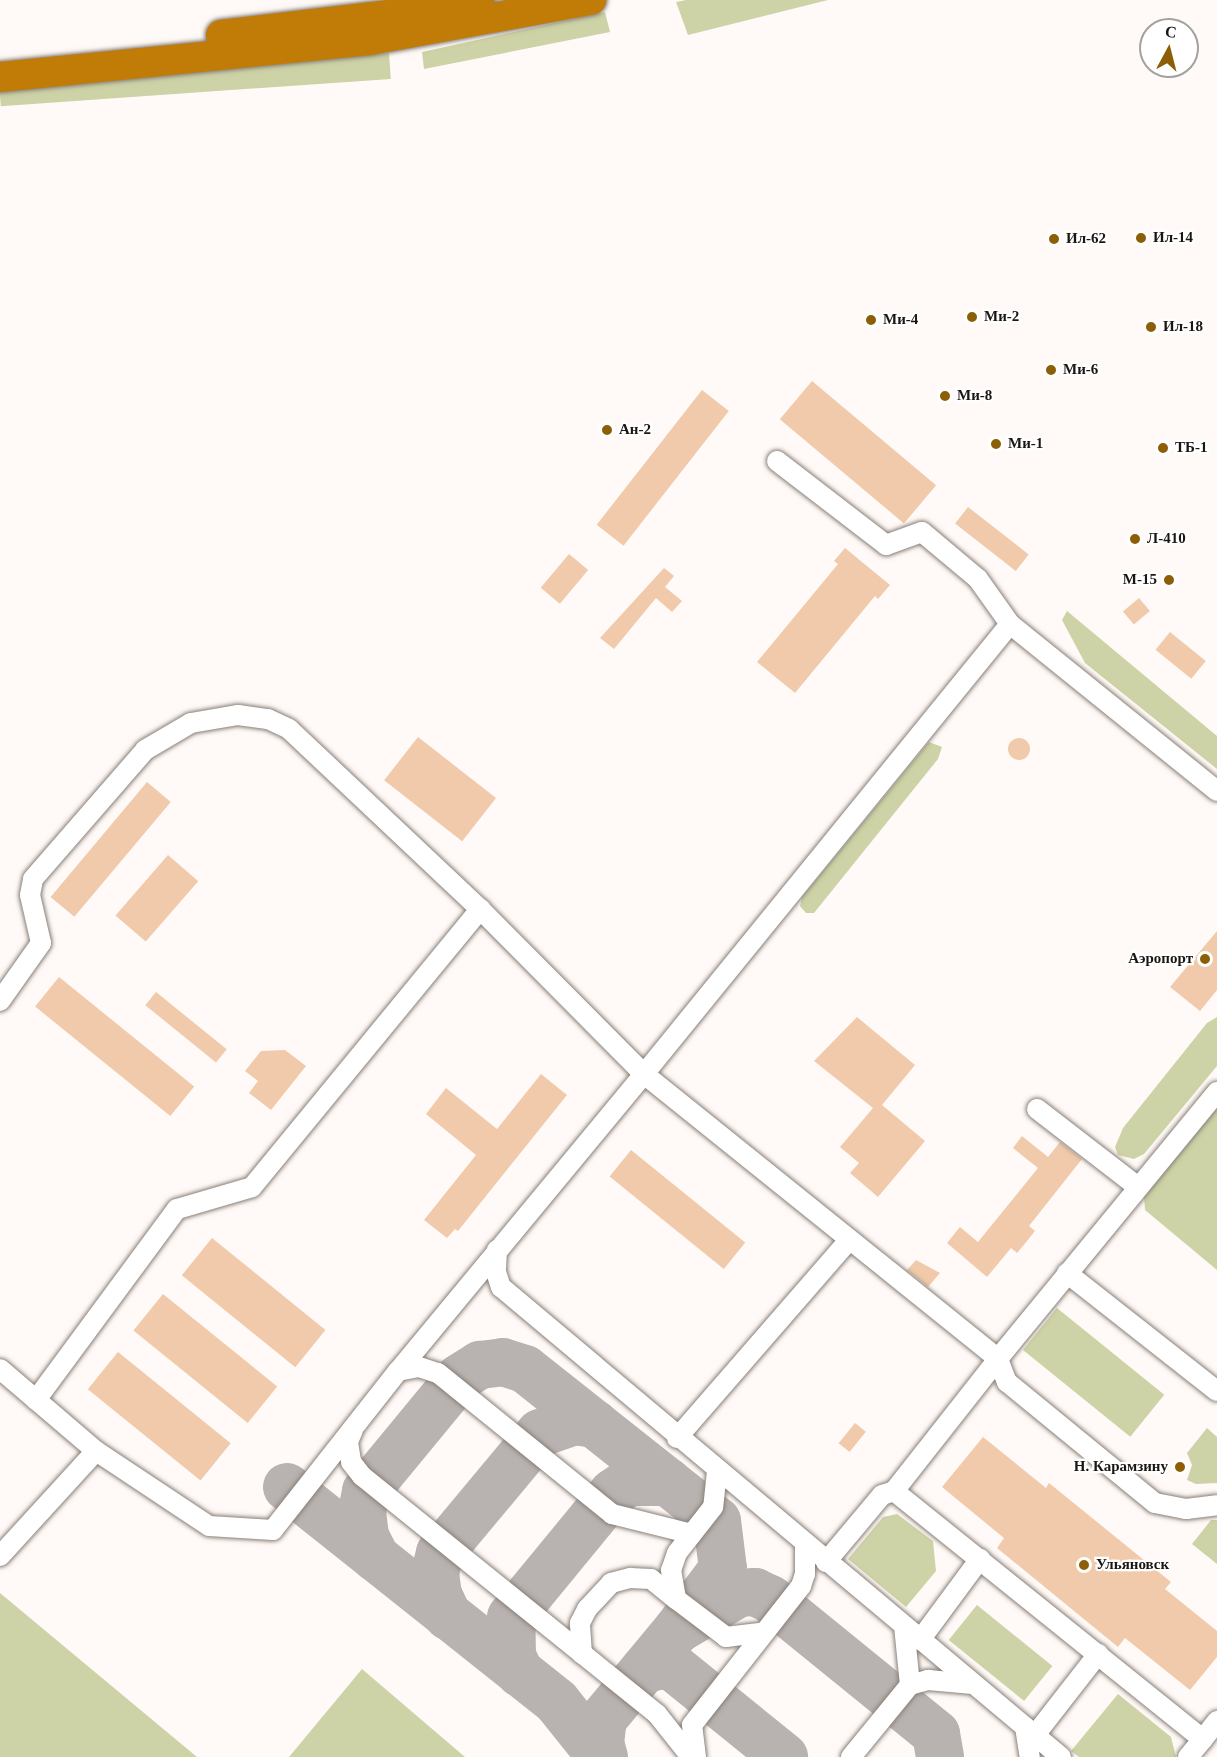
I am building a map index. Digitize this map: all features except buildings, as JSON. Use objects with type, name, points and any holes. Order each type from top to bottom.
[{"type":"highway","points":[[0,57],[374,17],[479,0]]},
{"type":"highway","points":[[0,77],[370,40],[591,0]]},
{"type":"street","points":[[777,461],[886,545],[922,532],[978,579],[1010,624],[1217,791]]},
{"type":"street","points":[[0,1369],[96,1451],[209,1526],[273,1530],[301,1499],[398,1371],[644,1074],[1010,624]]},
{"type":"street","points":[[0,1001],[41,943],[30,896],[33,879],[145,750],[191,723],[238,715],[268,719],[290,729],[480,909],[644,1074],[998,1359],[1007,1382],[1155,1503],[1186,1509],[1217,1505]]},
{"type":"street","points":[[36,1400],[177,1209],[252,1187],[480,909]]},
{"type":"street","points":[[801,1586],[827,1575],[833,1568],[882,1495],[894,1491],[1067,1273],[1217,1092]]},
{"type":"street","points":[[1037,1109],[1138,1187]]},
{"type":"street","points":[[677,1438],[849,1240]]},
{"type":"street","points":[[497,1250],[496,1272],[501,1287],[677,1438],[1061,1757]]},
{"type":"street","points":[[1067,1273],[1217,1391]]},
{"type":"street","points":[[398,1371],[419,1367],[438,1373],[612,1514],[683,1532]]},
{"type":"street","points":[[355,1425],[348,1442],[351,1462],[362,1476],[657,1714],[691,1757]]},
{"type":"street","points":[[0,1556],[96,1451]]},
{"type":"street","points":[[713,1507],[717,1471]]},
{"type":"street","points":[[894,1491],[1203,1739]]},
{"type":"street","points":[[676,1599],[671,1570],[677,1553],[678,1539],[683,1532],[713,1507],[755,1503]]},
{"type":"street","points":[[696,1757],[692,1725],[700,1710],[801,1586],[805,1574],[805,1544]]},
{"type":"street","points":[[920,1640],[980,1559]]},
{"type":"street","points":[[539,1620],[572,1620],[587,1609],[611,1583],[630,1578],[651,1580],[726,1637],[729,1652],[726,1677]]},
{"type":"street","points":[[582,1654],[579,1637],[587,1609]]},
{"type":"street","points":[[904,1626],[910,1685]]},
{"type":"street","points":[[726,1637],[764,1632]]},
{"type":"street","points":[[1030,1757],[1030,1731],[1098,1654]]},
{"type":"street","points":[[851,1757],[910,1685],[928,1680],[973,1684]]},
{"type":"street","points":[[657,1714],[687,1716],[700,1710]]},
{"type":"street","points":[[1188,1757],[1217,1721]]},
{"type":"green space","points":[[686,0],[828,0],[688,35],[676,2]]},
{"type":"green space","points":[[605,12],[610,32],[424,69],[422,52]]},
{"type":"green space","points":[[389,53],[391,79],[1,106],[0,80]]},
{"type":"green space","points":[[1067,611],[1217,736],[1217,769],[1085,663],[1062,620]]},
{"type":"green space","points":[[929,742],[942,747],[938,759],[814,913],[806,913],[800,906],[802,897]]},
{"type":"green space","points":[[1217,1017],[1217,1066],[1144,1154],[1134,1159],[1118,1155],[1115,1147],[1123,1128],[1207,1023]]},
{"type":"green space","points":[[1217,1107],[1217,1270],[1145,1210],[1144,1195]]},
{"type":"green space","points":[[1057,1308],[1164,1395],[1130,1437],[1023,1350]]},
{"type":"green space","points":[[1207,1428],[1217,1437],[1217,1483],[1196,1484],[1187,1480],[1192,1465],[1187,1453]]},
{"type":"green space","points":[[897,1514],[933,1541],[936,1571],[906,1607],[848,1559],[883,1517]]},
{"type":"green space","points":[[1211,1520],[1217,1520],[1217,1564],[1192,1544]]},
{"type":"green space","points":[[0,1593],[197,1757],[0,1757]]},
{"type":"green space","points":[[977,1605],[1052,1666],[1024,1701],[949,1640]]},
{"type":"green space","points":[[362,1669],[465,1757],[289,1757]]},
{"type":"green space","points":[[1118,1694],[1171,1737],[1176,1757],[1079,1757],[1071,1751]]},
{"type":"taxiway","points":[[376,1558],[365,1536],[362,1512],[366,1491],[459,1378],[480,1365],[503,1362],[525,1369],[717,1521],[723,1569],[677,1630]]},
{"type":"taxiway","points":[[448,1616],[438,1595],[435,1573],[440,1553],[540,1433],[574,1421],[595,1424]]},
{"type":"taxiway","points":[[520,1673],[512,1656],[511,1617],[613,1493],[629,1482],[668,1482]]},
{"type":"taxiway","points":[[287,1487],[557,1702],[601,1757]]},
{"type":"taxiway","points":[[604,1757],[600,1743],[603,1719],[677,1630],[739,1593],[755,1592],[770,1599],[936,1734],[940,1757]]},
{"type":"taxiway","points":[[644,1670],[660,1665],[673,1667],[784,1757]]},
{"type":"place","name":"Ил-14","points":[[1141,238]]},
{"type":"place","name":"Ил-62","points":[[1054,239]]},
{"type":"place","name":"Ми-2","points":[[972,317]]},
{"type":"place","name":"Ми-4","points":[[871,320]]},
{"type":"place","name":"Ил-18","points":[[1151,327]]},
{"type":"place","name":"Ми-6","points":[[1051,370]]},
{"type":"place","name":"Ми-8","points":[[945,396]]},
{"type":"place","name":"Ан-2","points":[[607,430]]},
{"type":"place","name":"Ми-1","points":[[996,444]]},
{"type":"place","name":"ТБ-1","points":[[1163,448]]},
{"type":"place","name":"Л-410","points":[[1135,539]]},
{"type":"place","name":"М-15","points":[[1169,580]]},
{"type":"place","name":"Аэропорт","points":[[1205,959]]},
{"type":"place","name":"Н. Карамзину","points":[[1180,1467]]},
{"type":"place","name":"Ульяновск","points":[[1084,1565]]}]
